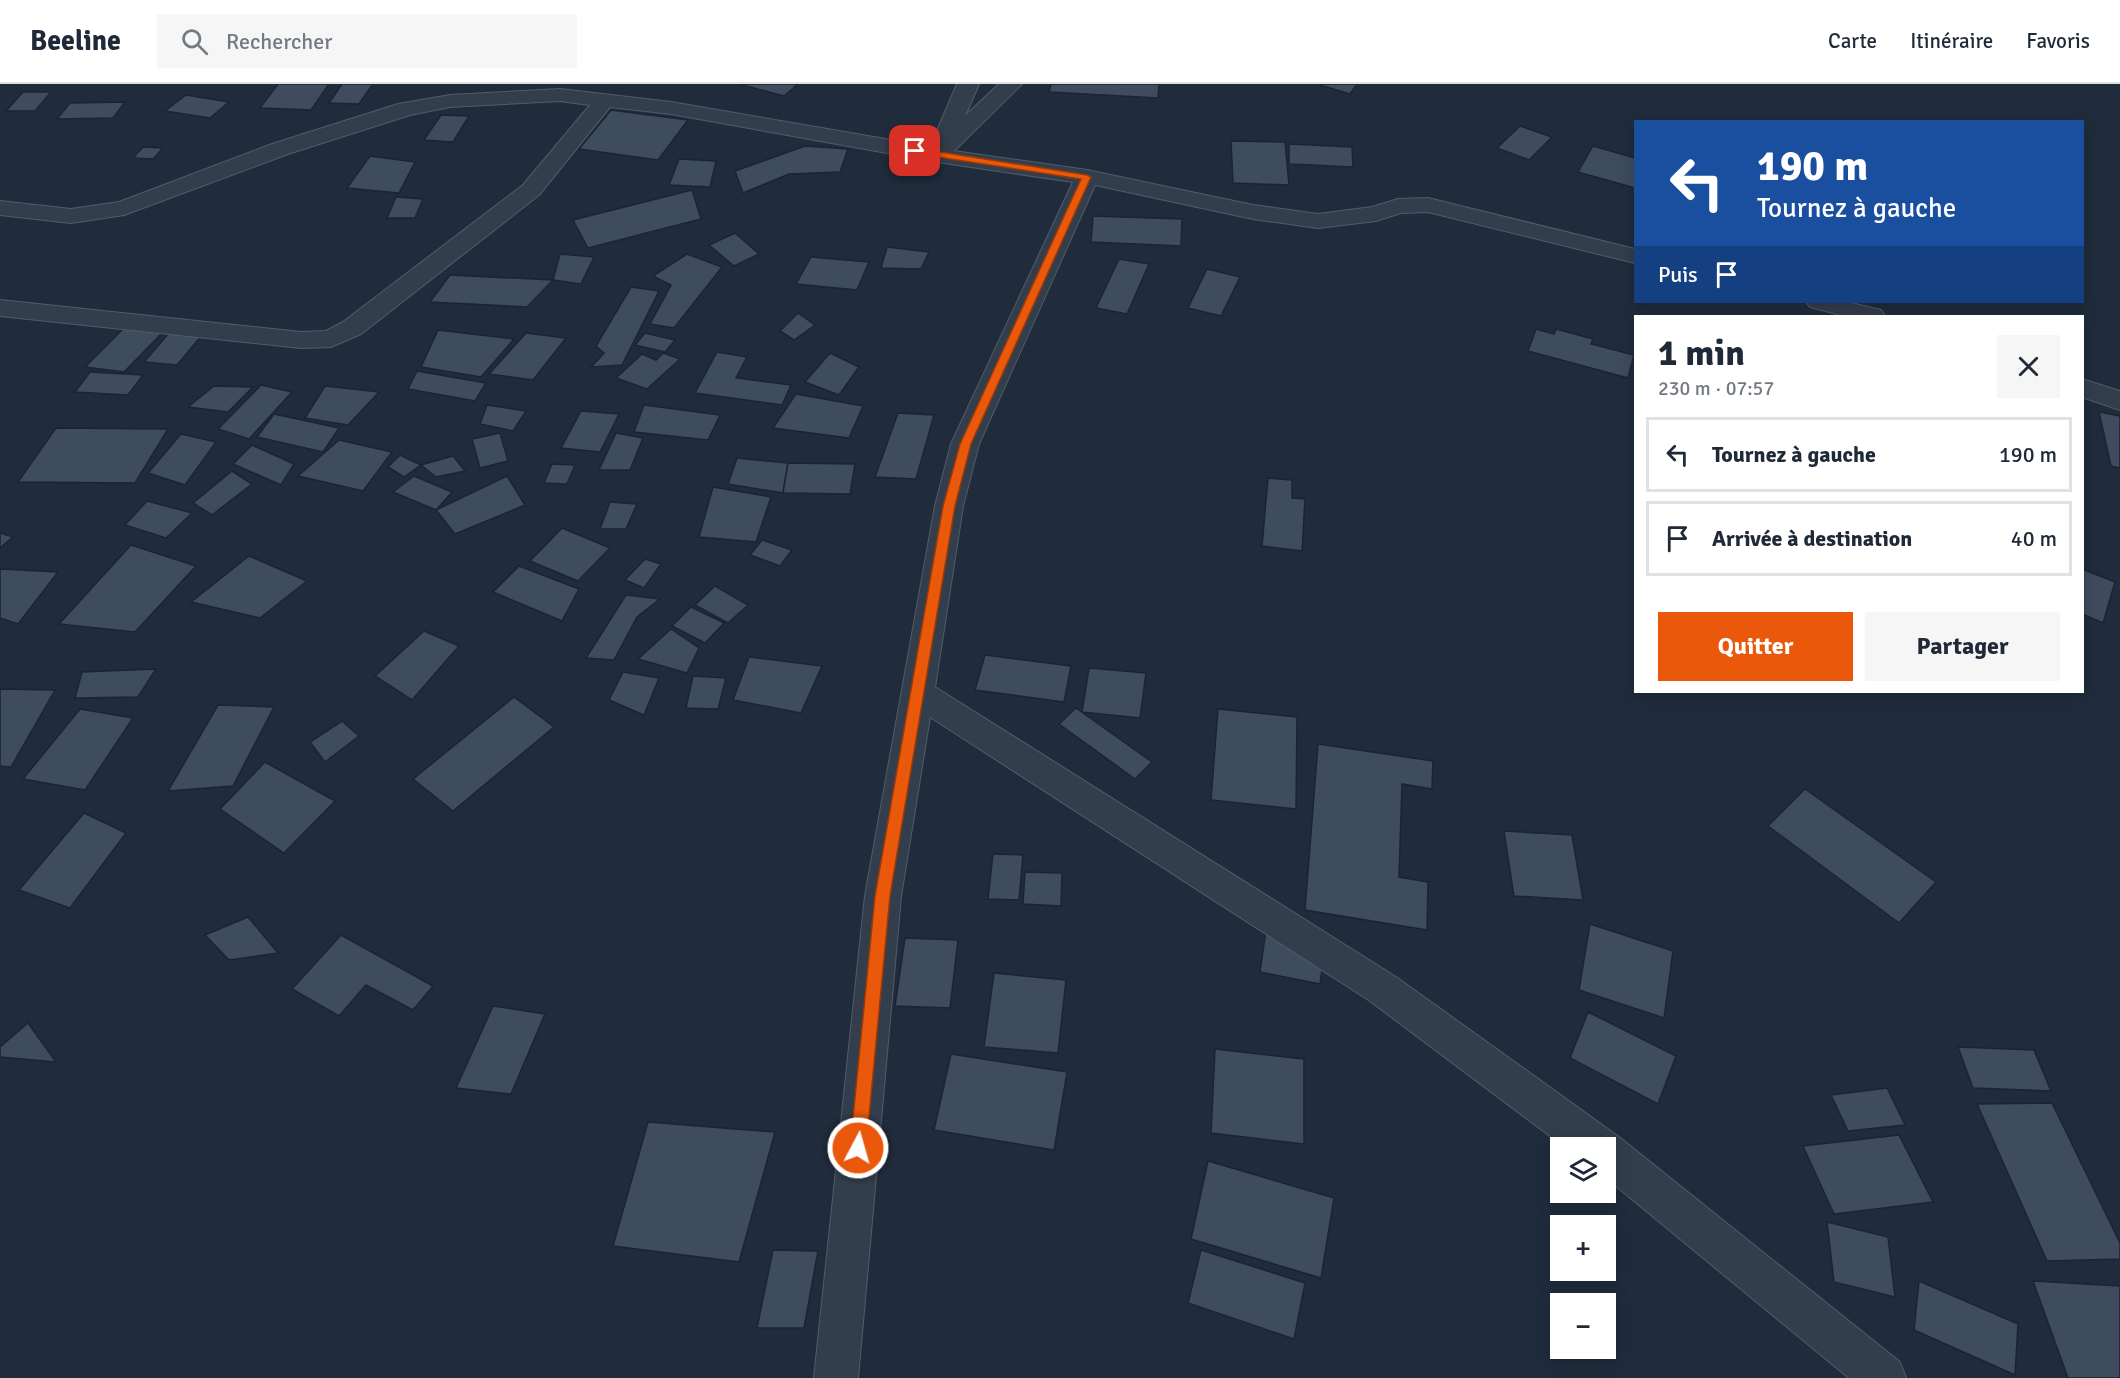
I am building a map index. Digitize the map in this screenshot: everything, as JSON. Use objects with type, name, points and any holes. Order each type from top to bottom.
[{"type":"street","points":[[937,155],[968,84]]},
{"type":"street","points":[[937,155],[1011,84]]},
{"type":"street","points":[[0,208],[71,216],[124,208],[280,149],[406,109],[450,101],[560,95],[671,108],[937,155],[1087,177],[1253,212],[1318,221],[1376,214],[1398,206],[1428,205],[1634,256]]},
{"type":"street","points":[[0,308],[301,340],[331,339],[352,328],[531,190],[605,100]]},
{"type":"street","points":[[836,1378],[883,896],[949,506],[965,444],[1087,177]]},
{"type":"street","points":[[1823,303],[1868,315]]},
{"type":"street","points":[[2084,389],[2120,401]]},
{"type":"street","points":[[917,692],[1383,989],[1585,1137]]},
{"type":"street","points":[[1616,1160],[1884,1378]]},
{"type":"building","points":[[278,84],[329,84],[311,110],[260,108]]},
{"type":"building","points":[[342,84],[373,84],[359,104],[329,103]]},
{"type":"building","points":[[739,84],[798,84],[784,96]]},
{"type":"building","points":[[1051,84],[1159,84],[1158,98],[1049,92]]},
{"type":"building","points":[[1317,84],[1357,84],[1350,94]]},
{"type":"building","points":[[23,92],[51,92],[35,111],[6,111]]},
{"type":"building","points":[[186,95],[229,102],[210,118],[165,111]]},
{"type":"building","points":[[125,102],[113,118],[57,119],[70,103]]},
{"type":"building","points":[[611,110],[688,120],[658,160],[579,149]]},
{"type":"building","points":[[441,115],[469,116],[453,142],[424,140]]},
{"type":"building","points":[[1520,126],[1552,137],[1529,160],[1497,148]]},
{"type":"building","points":[[1231,141],[1285,142],[1289,185],[1233,183]]},
{"type":"building","points":[[1289,144],[1352,147],[1353,167],[1289,164]]},
{"type":"building","points":[[805,146],[848,149],[840,172],[789,174],[743,193],[735,171]]},
{"type":"building","points":[[1593,146],[1634,158],[1634,188],[1578,172]]},
{"type":"building","points":[[143,147],[163,148],[153,159],[133,158]]},
{"type":"building","points":[[370,156],[415,162],[399,193],[347,188]]},
{"type":"building","points":[[679,159],[716,161],[710,187],[669,185]]},
{"type":"building","points":[[692,190],[701,219],[588,248],[573,220]]},
{"type":"building","points":[[396,197],[423,199],[415,218],[387,218]]},
{"type":"building","points":[[1093,216],[1182,219],[1181,246],[1091,242]]},
{"type":"building","points":[[735,233],[759,254],[734,266],[709,245]]},
{"type":"building","points":[[887,247],[929,252],[921,269],[881,268]]},
{"type":"building","points":[[560,254],[594,257],[581,284],[553,280]]},
{"type":"building","points":[[687,254],[722,267],[674,328],[650,324],[671,285],[653,276]]},
{"type":"building","points":[[811,257],[869,262],[857,290],[796,284]]},
{"type":"building","points":[[1119,259],[1149,264],[1127,314],[1096,308]]},
{"type":"building","points":[[1207,269],[1240,277],[1221,316],[1188,308]]},
{"type":"building","points":[[450,275],[553,280],[527,307],[430,302]]},
{"type":"building","points":[[631,287],[659,291],[622,365],[591,367],[604,353],[596,346]]},
{"type":"building","points":[[798,313],[815,325],[794,340],[780,331]]},
{"type":"building","points":[[124,328],[162,333],[124,372],[85,367]]},
{"type":"building","points":[[1536,329],[1554,334],[1556,329],[1593,339],[1591,344],[1634,355],[1628,378],[1528,351]]},
{"type":"building","points":[[438,330],[514,339],[481,377],[421,367]]},
{"type":"building","points":[[170,332],[202,335],[177,365],[144,362]]},
{"type":"building","points":[[526,333],[566,338],[533,380],[489,374]]},
{"type":"building","points":[[645,333],[675,340],[665,352],[635,345]]},
{"type":"building","points":[[717,352],[747,357],[736,378],[791,385],[782,405],[695,393]]},
{"type":"building","points":[[663,353],[680,359],[647,389],[616,378],[642,354],[656,360]]},
{"type":"building","points":[[830,353],[859,367],[839,395],[805,382]]},
{"type":"building","points":[[417,371],[486,383],[475,401],[408,389]]},
{"type":"building","points":[[90,372],[143,375],[128,395],[75,392]]},
{"type":"building","points":[[261,385],[292,392],[249,439],[218,429]]},
{"type":"building","points":[[214,386],[253,387],[228,412],[188,407]]},
{"type":"building","points":[[325,386],[379,392],[348,425],[305,418]]},
{"type":"building","points":[[796,394],[863,406],[849,438],[773,428]]},
{"type":"building","points":[[487,405],[526,411],[513,431],[480,424]]},
{"type":"building","points":[[644,405],[720,415],[708,440],[634,432]]},
{"type":"building","points":[[581,411],[619,414],[600,452],[561,448]]},
{"type":"building","points":[[2099,412],[2120,416],[2120,468],[2111,466]]},
{"type":"building","points":[[898,413],[934,415],[916,479],[875,477]]},
{"type":"building","points":[[274,414],[339,428],[323,452],[257,437]]},
{"type":"building","points":[[56,428],[168,429],[135,483],[18,482]]},
{"type":"building","points":[[500,433],[508,461],[480,468],[472,439]]},
{"type":"building","points":[[616,433],[643,438],[630,470],[599,470]]},
{"type":"building","points":[[181,434],[216,442],[185,485],[148,473]]},
{"type":"building","points":[[339,440],[392,452],[363,491],[298,476]]},
{"type":"building","points":[[252,445],[294,464],[281,485],[233,464]]},
{"type":"building","points":[[400,455],[421,465],[404,477],[388,467]]},
{"type":"building","points":[[453,456],[465,471],[436,477],[421,465]]},
{"type":"building","points":[[737,458],[788,463],[783,493],[728,484]]},
{"type":"building","points":[[788,463],[855,464],[850,494],[783,493]]},
{"type":"building","points":[[552,464],[575,465],[567,484],[544,483]]},
{"type":"building","points":[[232,471],[252,484],[212,515],[193,503]]},
{"type":"building","points":[[414,476],[452,492],[436,510],[393,492]]},
{"type":"building","points":[[507,476],[525,505],[455,534],[436,510]]},
{"type":"building","points":[[1268,478],[1292,480],[1292,498],[1305,499],[1302,551],[1262,546]]},
{"type":"building","points":[[713,487],[771,497],[756,542],[699,537]]},
{"type":"building","points":[[147,501],[192,513],[166,538],[125,525]]},
{"type":"building","points":[[610,502],[637,504],[626,529],[600,529]]},
{"type":"building","points":[[562,528],[610,548],[578,581],[530,561]]},
{"type":"building","points":[[0,533],[13,537],[0,548]]},
{"type":"building","points":[[762,540],[792,550],[780,566],[750,555]]},
{"type":"building","points":[[131,545],[196,566],[135,632],[59,624]]},
{"type":"building","points":[[249,556],[307,581],[260,618],[191,602]]},
{"type":"building","points":[[645,559],[661,564],[644,588],[625,580]]},
{"type":"building","points":[[519,566],[579,589],[562,621],[493,592]]},
{"type":"building","points":[[0,569],[58,572],[18,624],[0,618]]},
{"type":"building","points":[[2084,570],[2115,582],[2103,623],[2084,615]]},
{"type":"building","points":[[715,586],[748,605],[728,623],[695,605]]},
{"type":"building","points":[[626,595],[660,599],[637,617],[614,660],[586,658]]},
{"type":"building","points":[[691,607],[724,623],[705,643],[672,626]]},
{"type":"building","points":[[671,629],[699,648],[687,673],[638,659]]},
{"type":"building","points":[[424,631],[459,646],[412,700],[375,676]]},
{"type":"building","points":[[985,655],[1071,666],[1064,702],[975,690]]},
{"type":"building","points":[[749,657],[822,666],[801,713],[733,700]]},
{"type":"building","points":[[1089,668],[1146,673],[1140,718],[1082,712]]},
{"type":"building","points":[[156,669],[138,697],[75,698],[82,672]]},
{"type":"building","points":[[623,672],[659,678],[644,715],[609,700]]},
{"type":"building","points":[[693,676],[726,678],[718,709],[686,708]]},
{"type":"building","points":[[0,689],[55,690],[11,767],[0,766]]},
{"type":"building","points":[[514,697],[554,727],[453,811],[413,779]]},
{"type":"building","points":[[218,705],[274,707],[233,786],[168,791]]},
{"type":"building","points":[[1076,708],[1152,762],[1135,779],[1059,724]]},
{"type":"building","points":[[80,709],[133,718],[85,790],[23,779]]},
{"type":"building","points":[[1218,709],[1297,717],[1296,809],[1211,800]]},
{"type":"building","points":[[342,721],[359,736],[325,762],[310,742]]},
{"type":"building","points":[[1318,744],[1433,761],[1432,789],[1402,784],[1399,877],[1428,882],[1427,930],[1305,910]]},
{"type":"building","points":[[265,762],[335,801],[284,853],[220,809]]},
{"type":"building","points":[[1805,789],[1936,882],[1899,923],[1768,826]]},
{"type":"building","points":[[84,813],[126,833],[70,908],[19,890]]},
{"type":"building","points":[[1504,831],[1572,835],[1583,900],[1514,896]]},
{"type":"building","points":[[993,854],[1023,855],[1019,900],[988,899]]},
{"type":"building","points":[[1025,872],[1062,873],[1061,906],[1023,904]]},
{"type":"building","points":[[248,917],[278,953],[229,960],[205,935]]},
{"type":"building","points":[[1267,923],[1324,955],[1320,984],[1260,972]]},
{"type":"building","points":[[1590,924],[1673,951],[1664,1018],[1579,990]]},
{"type":"building","points":[[341,935],[433,986],[413,1010],[366,985],[339,1016],[292,989]]},
{"type":"building","points":[[905,938],[958,940],[950,1008],[895,1006]]},
{"type":"building","points":[[994,973],[1066,980],[1058,1053],[984,1047]]},
{"type":"building","points":[[493,1006],[545,1014],[511,1094],[456,1088]]},
{"type":"building","points":[[1588,1012],[1676,1056],[1658,1104],[1570,1058]]},
{"type":"building","points":[[28,1023],[56,1062],[0,1057],[0,1047]]},
{"type":"building","points":[[1958,1047],[2034,1050],[2051,1091],[1973,1088]]},
{"type":"building","points":[[1215,1049],[1304,1059],[1304,1144],[1211,1133]]},
{"type":"building","points":[[951,1054],[1067,1072],[1054,1150],[934,1130]]},
{"type":"building","points":[[1887,1088],[1905,1125],[1848,1131],[1831,1095]]},
{"type":"building","points":[[2052,1103],[2120,1243],[2120,1259],[2047,1261],[1977,1104]]},
{"type":"building","points":[[648,1122],[775,1132],[739,1262],[613,1246]]},
{"type":"building","points":[[1899,1135],[1933,1202],[1834,1214],[1803,1146]]},
{"type":"building","points":[[1208,1161],[1334,1198],[1321,1278],[1191,1239]]},
{"type":"building","points":[[1827,1222],[1888,1237],[1895,1297],[1834,1282]]},
{"type":"building","points":[[773,1250],[818,1251],[804,1328],[757,1328]]},
{"type":"building","points":[[1201,1250],[1305,1283],[1294,1339],[1188,1303]]},
{"type":"building","points":[[1919,1281],[2018,1324],[2015,1375],[1914,1330]]},
{"type":"building","points":[[2033,1281],[2120,1286],[2120,1378],[2068,1378]]},
{"type":"route","points":[[858,1148],[883,896],[949,506],[965,444],[1087,177],[915,151]]}]
